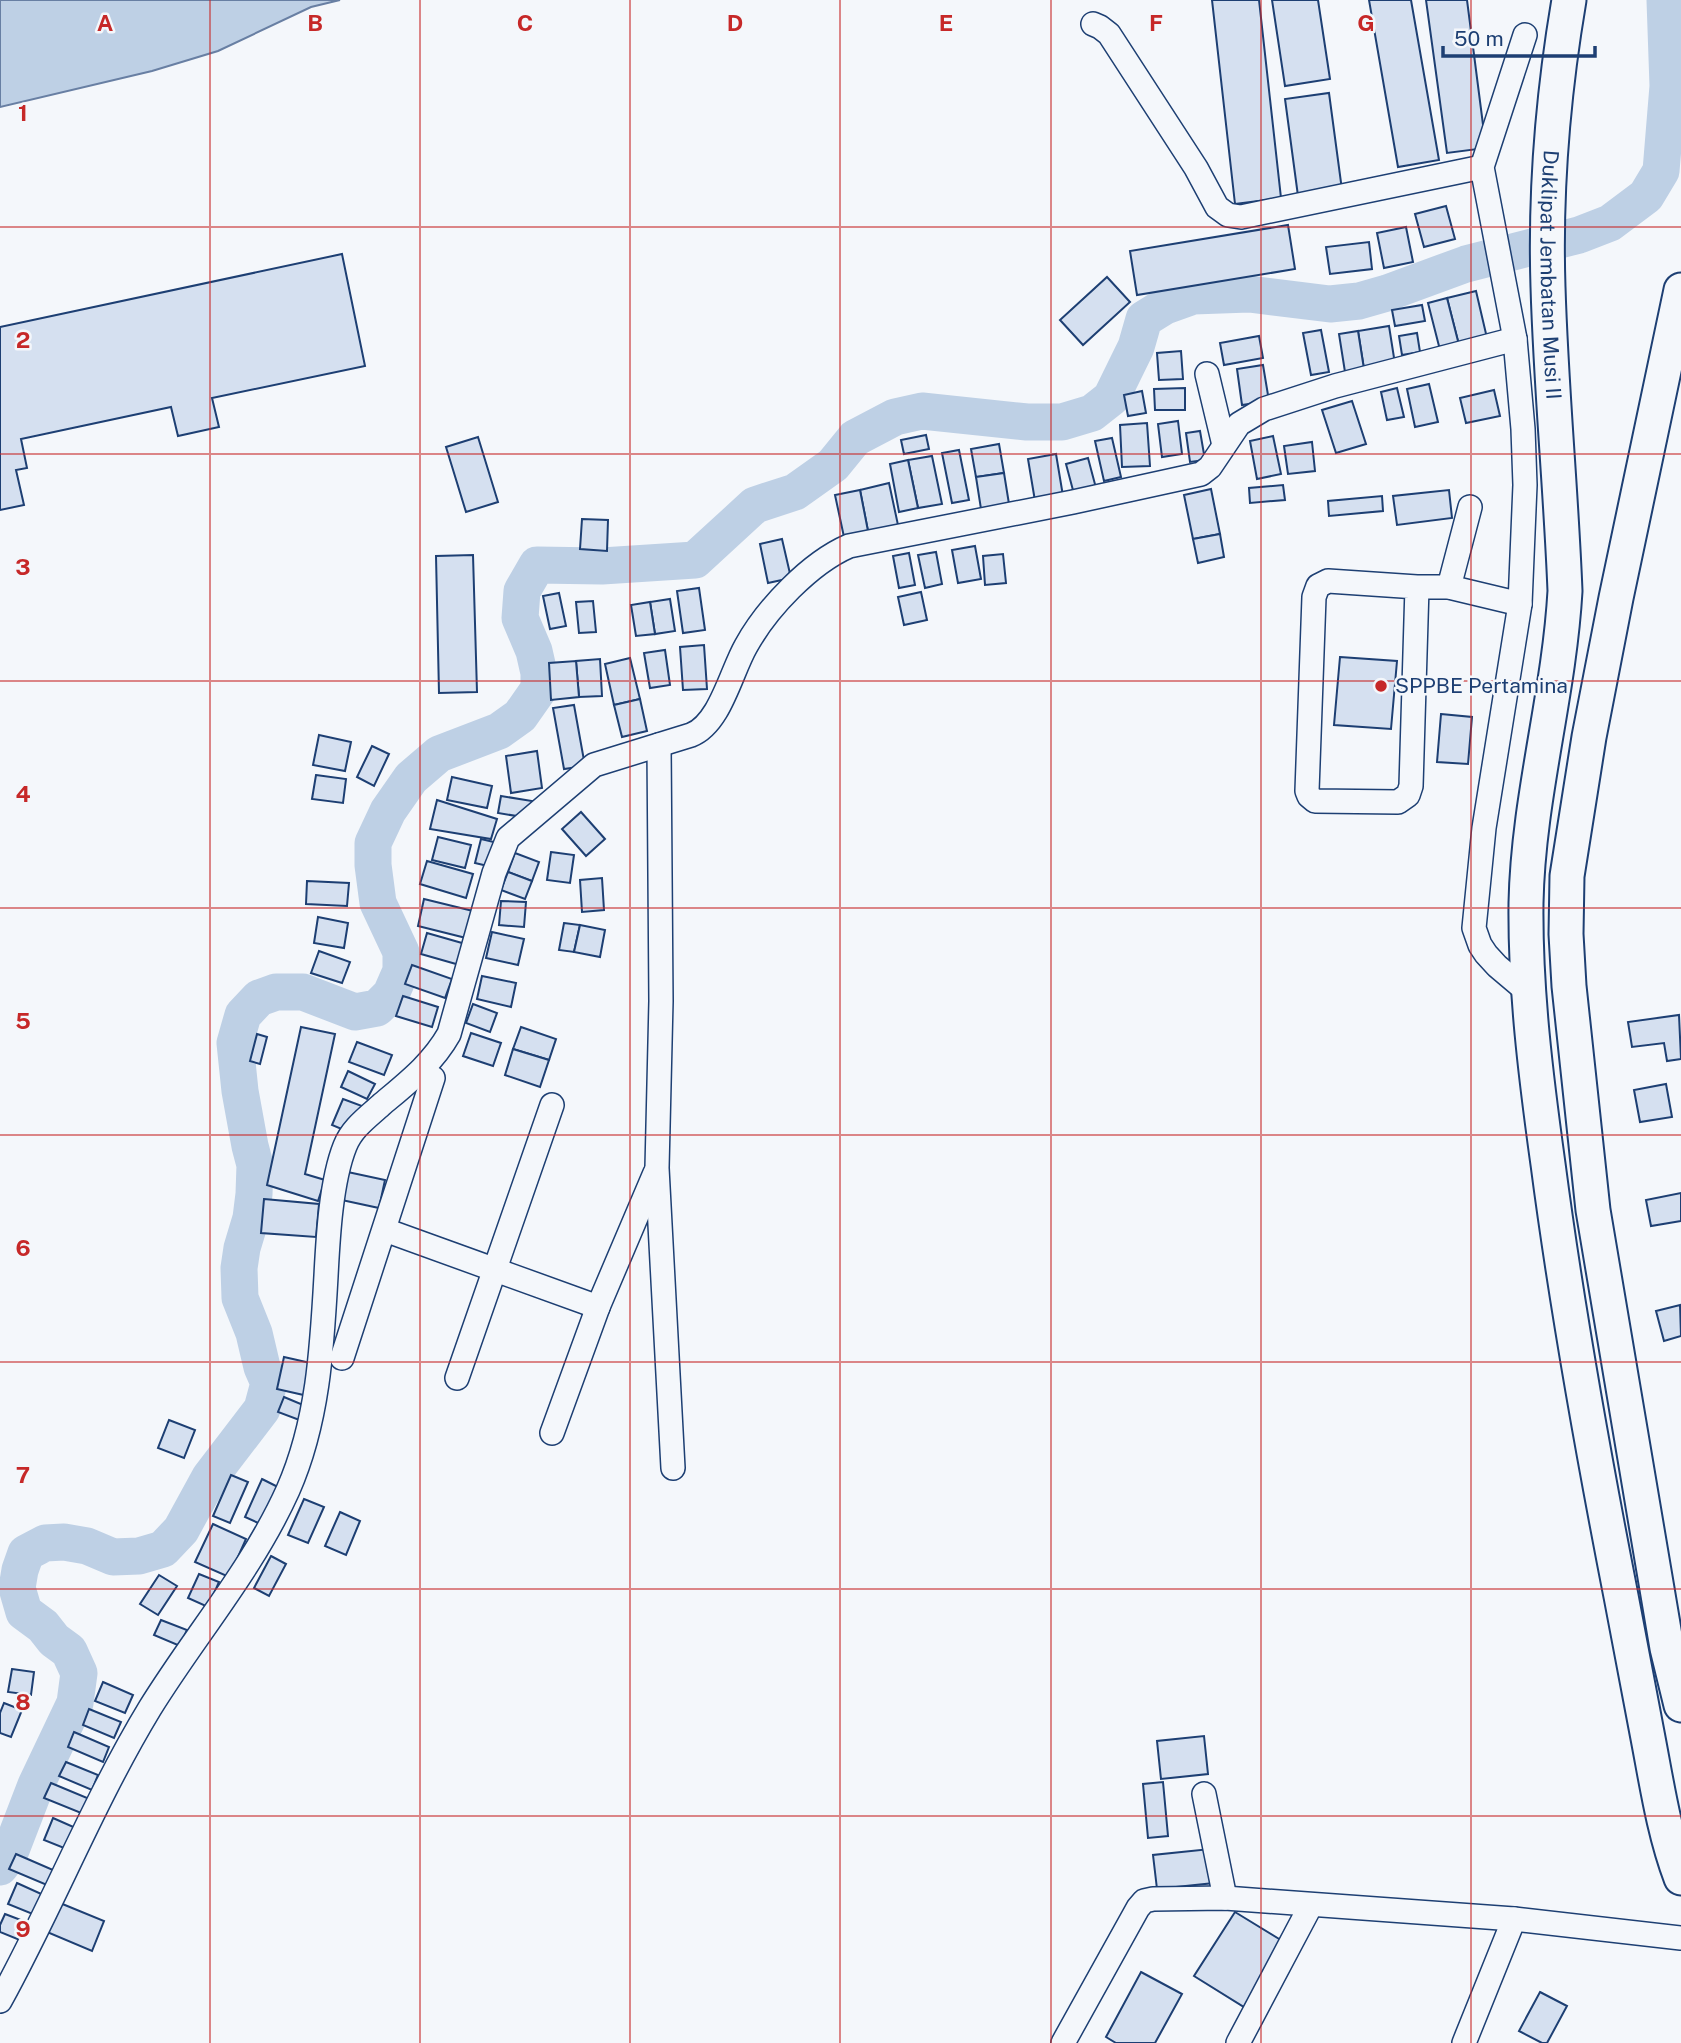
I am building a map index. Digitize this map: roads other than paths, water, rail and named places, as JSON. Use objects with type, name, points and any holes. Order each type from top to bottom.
[{"type":"highway","name":"Duklipat Jembatan Musi II","points":[[1569,0],[1553,115],[1548,285],[1565,592],[1563,626],[1528,869],[1526,905],[1529,993],[1562,1275],[1661,1806],[1681,1878]]},
{"type":"highway","points":[[1681,290],[1589,737],[1567,876],[1566,934],[1593,1210],[1674,1647],[1681,1705]]},
{"type":"street","points":[[1093,24],[1109,34],[1196,168],[1217,207],[1228,215],[1241,217],[1482,167]]},
{"type":"street","points":[[1525,35],[1482,167],[1515,339],[1523,429],[1524,528],[1520,604],[1484,828],[1474,928],[1486,954],[1529,993]]},
{"type":"street","points":[[0,2001],[97,1803],[150,1708],[247,1567],[287,1492],[311,1421],[322,1352],[329,1226],[345,1145],[357,1126],[425,1067],[449,1034],[494,873],[508,838],[594,765],[697,733],[716,711],[738,660],[758,628],[816,564],[849,546],[1021,513],[1201,474],[1210,467],[1239,424],[1264,409],[1335,386],[1515,339]]},
{"type":"street","points":[[1207,374],[1224,445]]},
{"type":"street","points":[[1449,587],[1470,507]]},
{"type":"street","points":[[1417,587],[1411,786],[1408,794],[1398,802],[1315,801],[1307,792],[1314,597],[1318,586],[1328,581],[1449,587],[1520,604]]},
{"type":"street","points":[[659,745],[661,1001],[657,1168],[673,1468]]},
{"type":"street","points":[[342,1358],[433,1078]]},
{"type":"street","points":[[457,1378],[552,1105]]},
{"type":"street","points":[[552,1433],[598,1307],[657,1168]]},
{"type":"street","points":[[385,1230],[598,1307]]},
{"type":"street","points":[[1204,1794],[1224,1899]]},
{"type":"street","points":[[1063,2043],[1141,1904],[1160,1898],[1224,1899],[1514,1919],[1681,1938]]},
{"type":"street","points":[[1238,2043],[1311,1905]]},
{"type":"street","points":[[1464,2043],[1514,1919]]},
{"type":"water","points":[[0,0],[340,0],[311,7],[218,51],[152,71],[0,107]]},
{"type":"waterway","points":[[0,1867],[9,1855],[36,1785],[75,1703],[79,1673],[69,1651],[24,1612],[17,1588],[26,1553],[45,1543],[64,1542],[87,1546],[113,1557],[139,1556],[163,1549],[181,1530],[210,1477],[262,1409],[269,1383],[240,1298],[239,1268],[251,1218],[255,1165],[240,1091],[235,1043],[243,1015],[259,998],[276,992],[303,992],[355,1012],[377,1008],[391,994],[401,971],[401,952],[378,903],[373,843],[388,811],[411,778],[439,754],[499,731],[520,716],[539,689],[534,651],[520,618],[522,591],[537,565],[602,566],[695,560],[755,505],[795,492],[833,465],[855,438],[895,417],[922,411],[1027,422],[1062,422],[1092,413],[1111,398],[1136,347],[1144,319],[1165,306],[1193,296],[1249,294],[1330,304],[1359,301],[1466,264],[1579,235],[1610,223],[1646,196],[1661,171],[1668,86],[1665,0]]},
{"type":"place","name":"SPPBE Pertamina","points":[[1381,686]]}]
